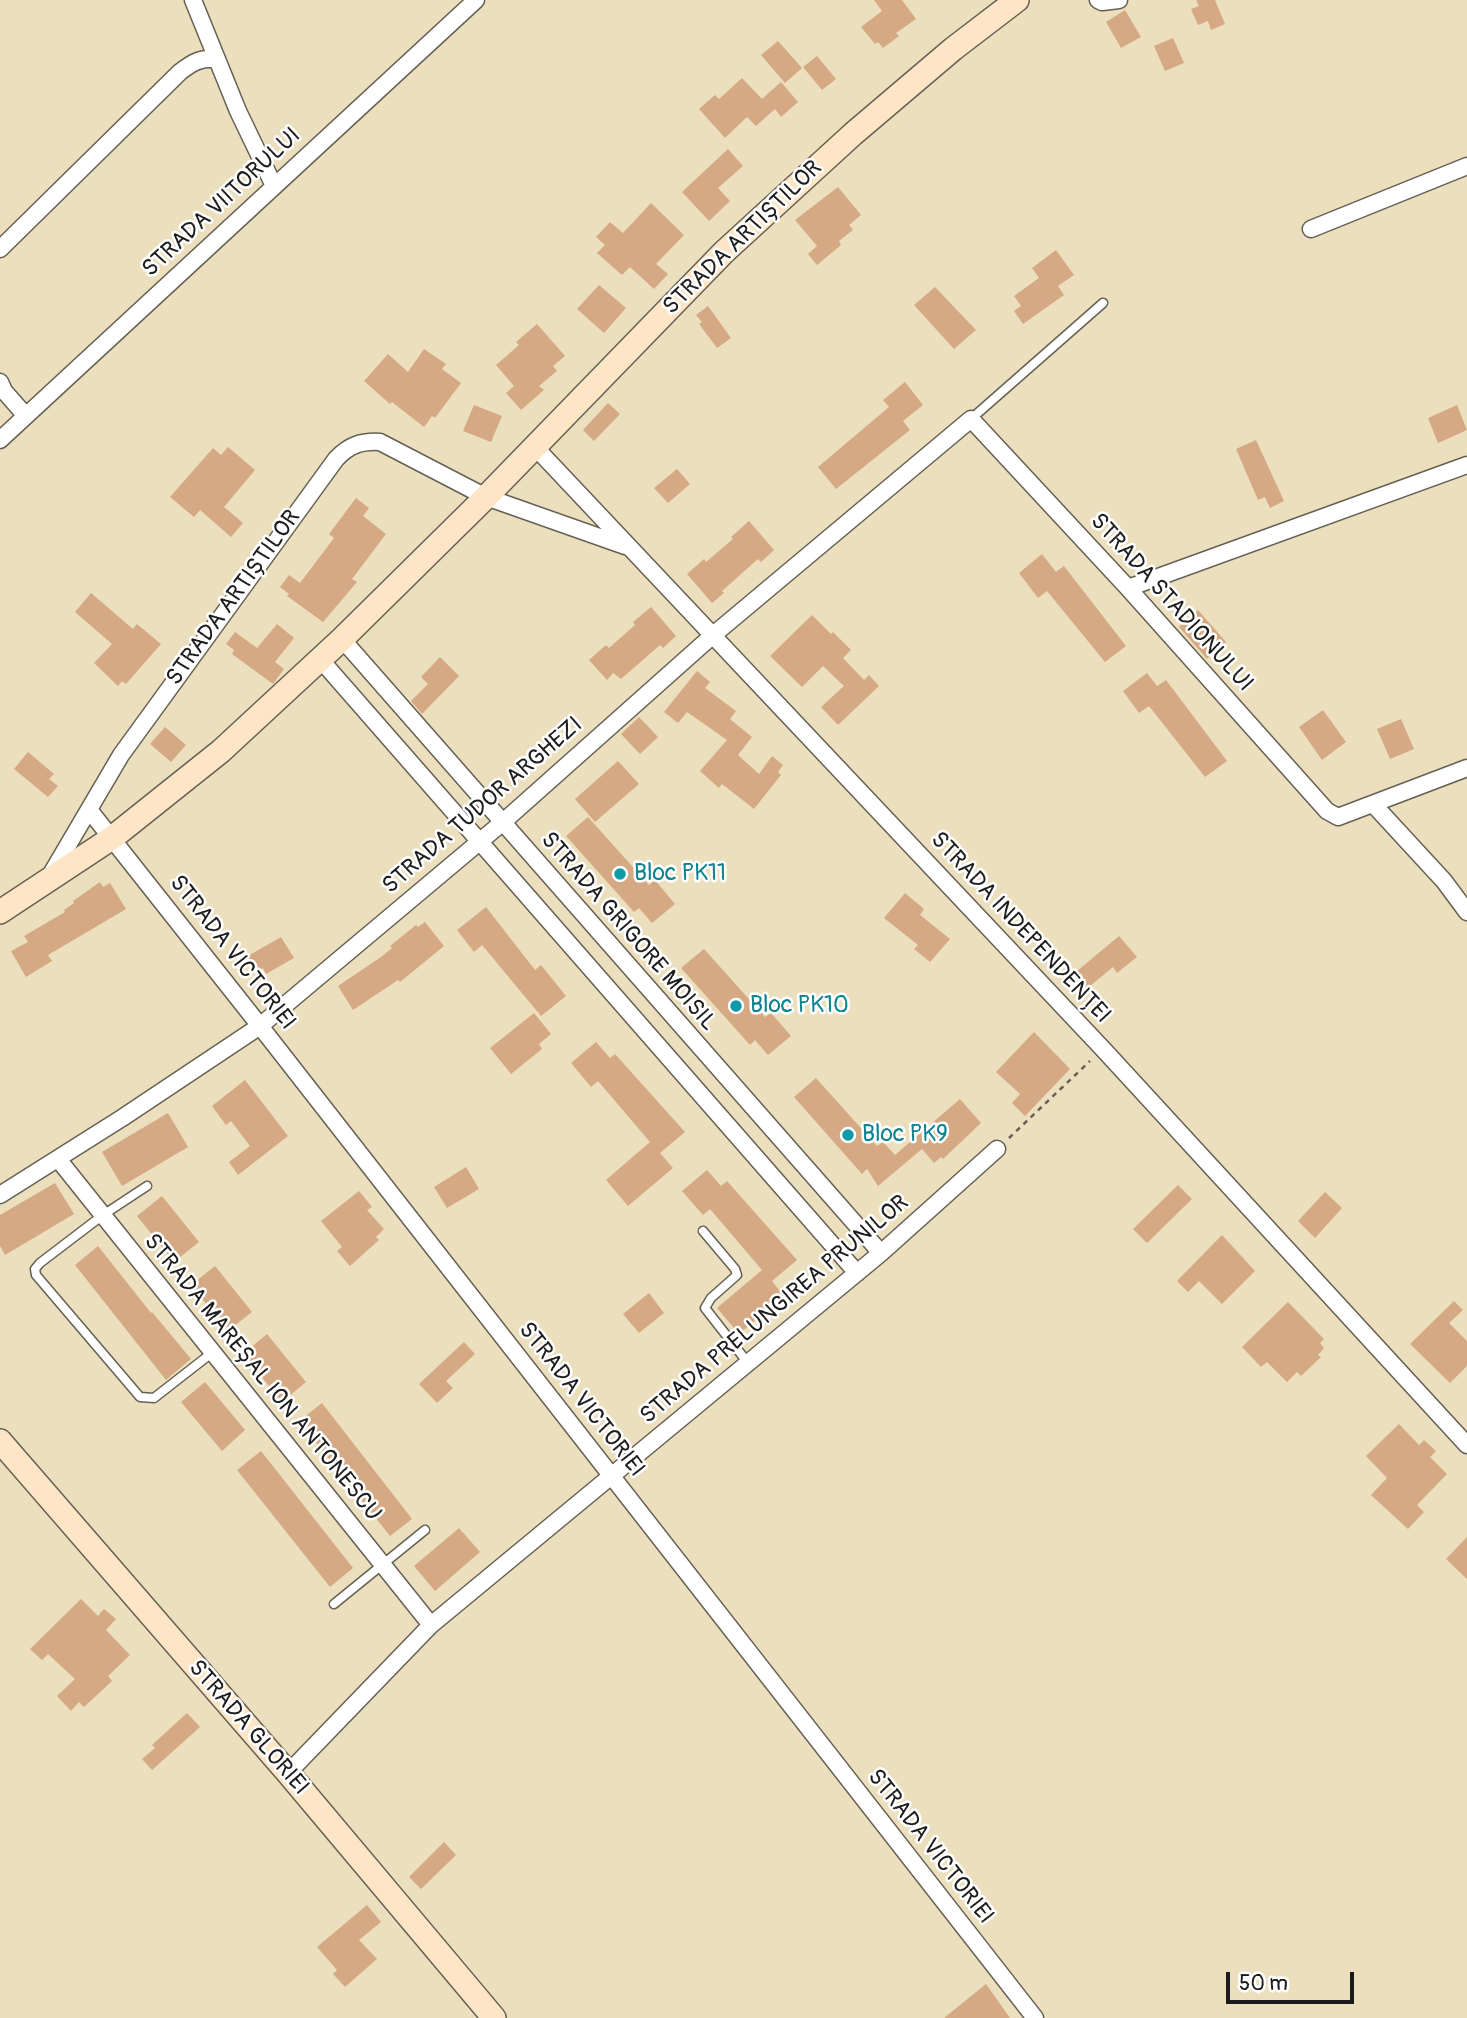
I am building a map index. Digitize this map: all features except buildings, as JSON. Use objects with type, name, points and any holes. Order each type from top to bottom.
[{"type":"street","points":[[193,0],[238,111],[274,186]]},
{"type":"street","name":"STRADA VIITORULUI","points":[[0,440],[476,0]]},
{"type":"street","name":"STRADA ARTIȘTILOR","points":[[0,912],[112,838],[194,775],[342,639],[486,497],[724,252],[783,196],[953,49],[1017,0]]},
{"type":"street","points":[[1098,0],[1119,0]]},
{"type":"street","points":[[0,249],[192,62],[202,58],[216,59]]},
{"type":"street","points":[[1311,229],[1467,166]]},
{"type":"street","points":[[0,382],[4,391],[26,416]]},
{"type":"street","name":"STRADA STADIONULUI","points":[[971,419],[1128,588],[1327,811],[1338,817],[1373,804]]},
{"type":"street","name":"STRADA TUDOR ARGHEZI","points":[[0,1195],[260,1026],[503,822],[712,636],[971,419]]},
{"type":"street","name":"STRADA ARTIȘTILOR","points":[[46,883],[121,755],[170,684],[345,449],[367,441],[380,442],[486,497]]},
{"type":"street","name":"STRADA INDEPENDENȚEI","points":[[535,447],[1103,1049],[1467,1444]]},
{"type":"street","points":[[1128,588],[1467,465]]},
{"type":"street","points":[[486,497],[629,548]]},
{"type":"street","name":"STRADA GRIGORE MOISIL","points":[[342,639],[881,1254]]},
{"type":"street","points":[[320,659],[857,1273]]},
{"type":"street","points":[[1467,768],[1373,804],[1444,881],[1467,912]]},
{"type":"street","name":"STRADA VICTORIEI","points":[[90,811],[1035,2018]]},
{"type":"street","name":"STRADA PRELUNGIREA PRUNILOR","points":[[288,1773],[431,1626],[881,1254],[997,1149]]},
{"type":"street","name":"STRADA MAREȘAL ION ANTONESCU","points":[[58,1159],[431,1626]]},
{"type":"street","name":"STRADA GLORIEI","points":[[0,1441],[288,1773],[494,2018]]},
{"type":"lane","points":[[971,419],[1103,303]]},
{"type":"lane","points":[[147,1186],[103,1215],[40,1263],[35,1269],[36,1275],[140,1397],[154,1398],[213,1352]]},
{"type":"lane","points":[[703,1231],[737,1275],[711,1298],[705,1308],[748,1363]]},
{"type":"lane","points":[[334,1604],[425,1530]]},
{"type":"path","points":[[997,1149],[1103,1049]]},
{"type":"place","name":"Bloc PK11","points":[[620,874]]},
{"type":"place","name":"Bloc PK10","points":[[736,1006]]},
{"type":"place","name":"Bloc PK9","points":[[848,1135]]}]
